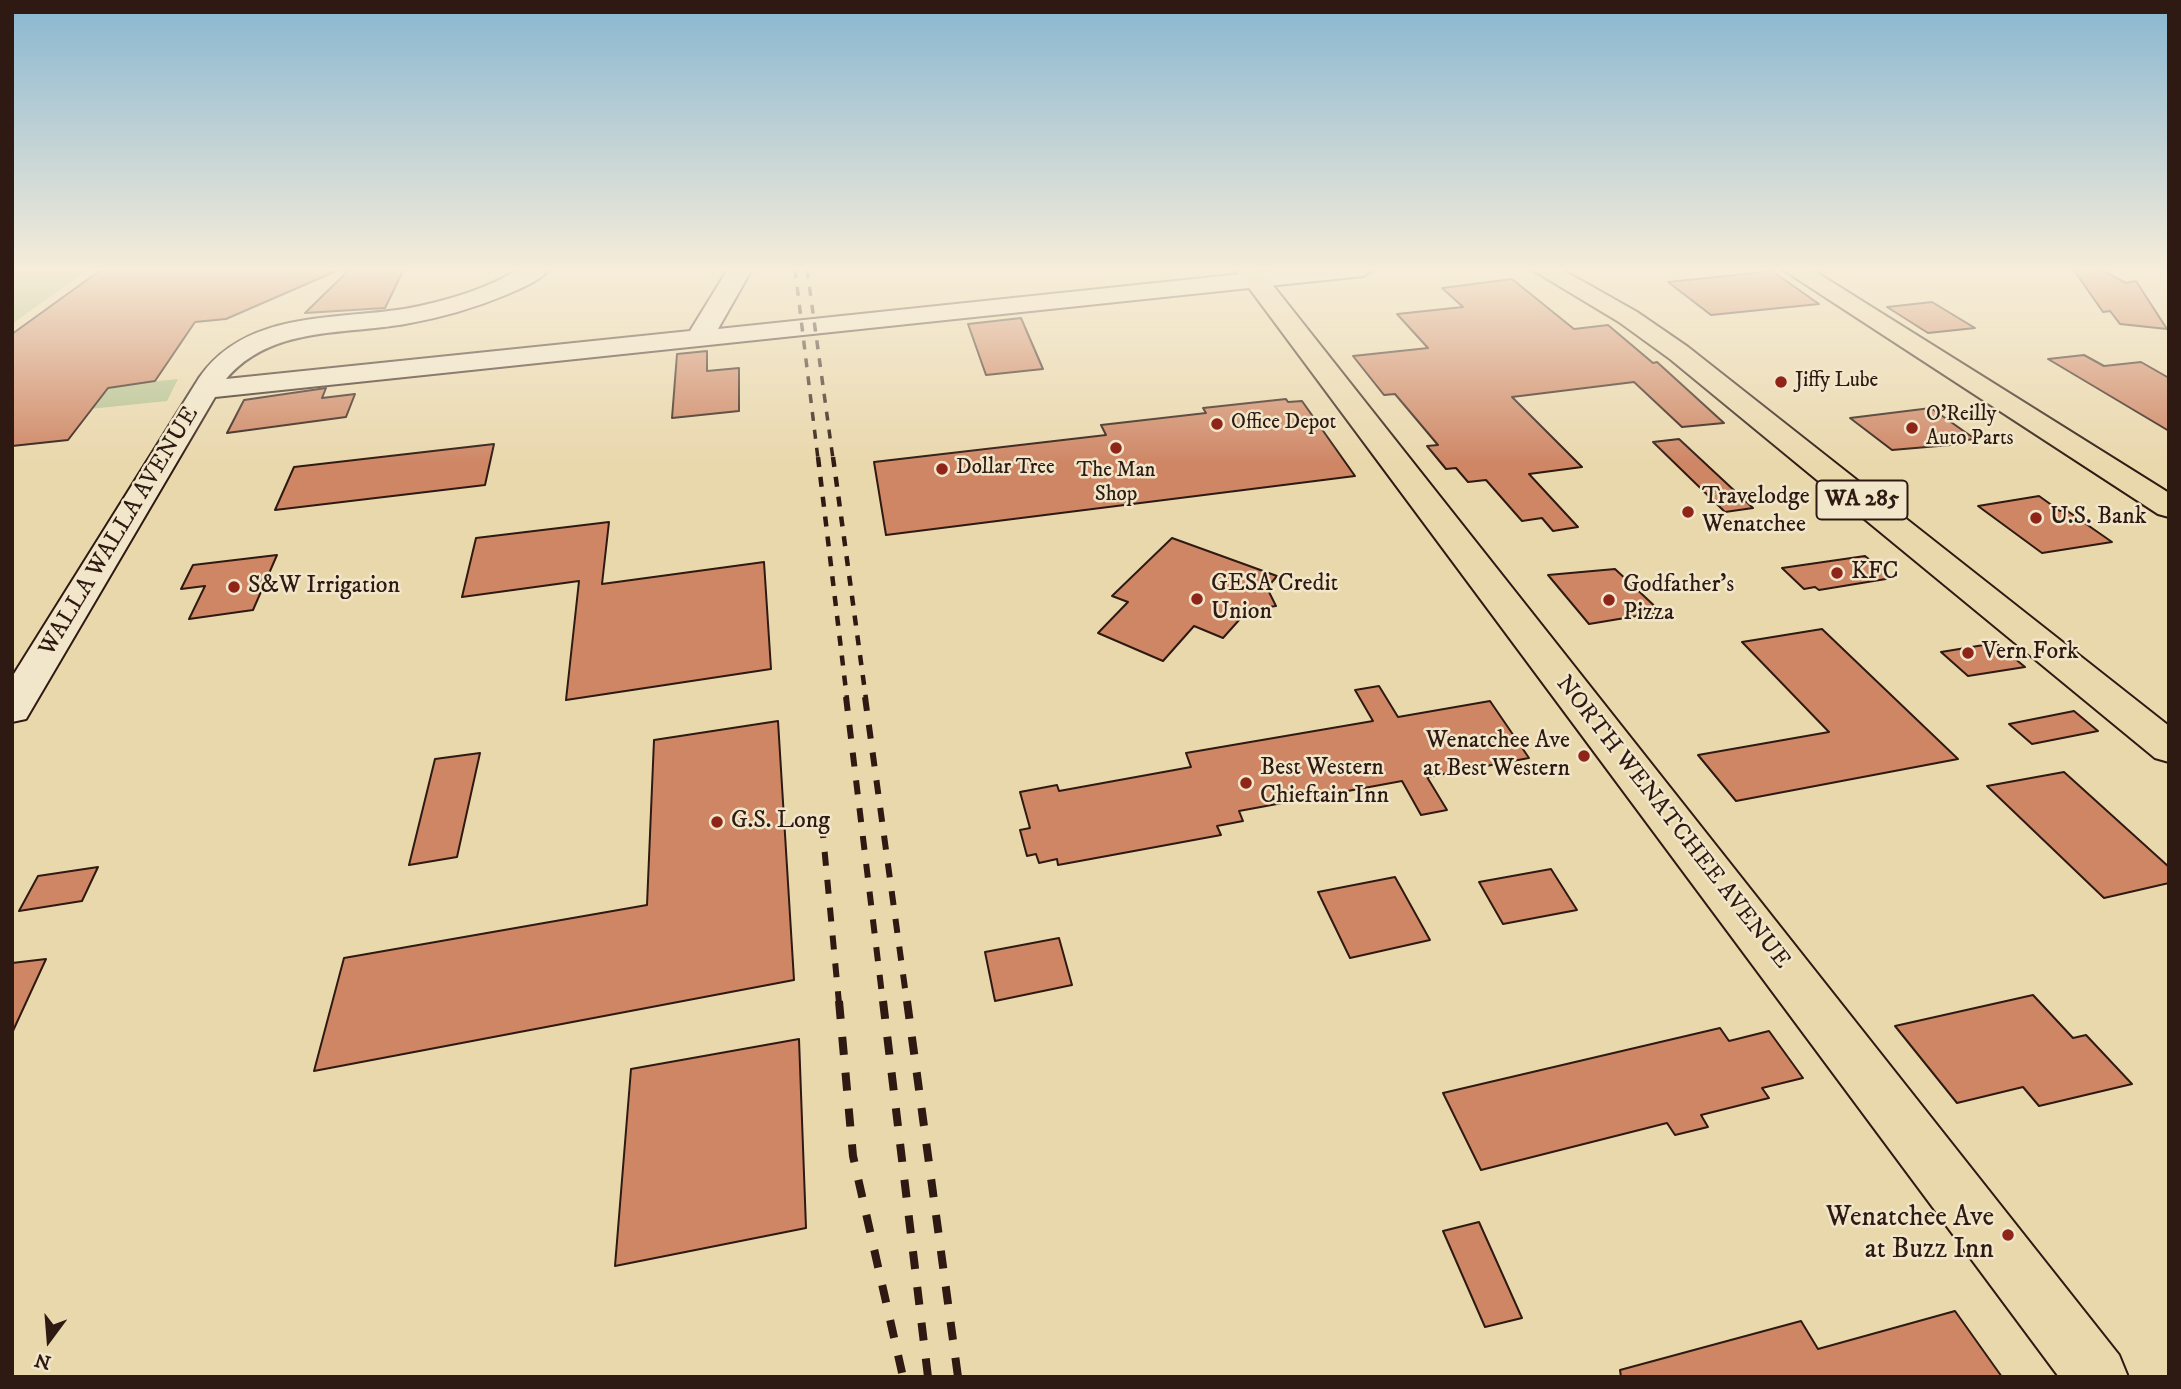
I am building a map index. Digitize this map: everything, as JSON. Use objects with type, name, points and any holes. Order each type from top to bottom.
[{"type":"main road","name":"NORTH WENATCHEE AVENUE","points":[[1296,334],[2097,1377]]},
{"type":"main road","name":"WA 285","points":[[1652,334],[2169,748]]},
{"type":"main road","points":[[1895,334],[2169,507]]},
{"type":"street","name":"WALLA WALLA AVENUE","points":[[12,709],[220,366],[230,357],[261,340],[283,334]]},
{"type":"street","points":[[699,339],[702,334]]},
{"type":"street","points":[[206,390],[745,334]]},
{"type":"green space","points":[[178,379],[167,401],[12,417],[12,396]]},
{"type":"building","points":[[12,334],[187,334],[155,381],[108,388],[68,440],[12,446]]},
{"type":"building","points":[[971,334],[1028,334],[1043,369],[986,375]]},
{"type":"building","points":[[1415,334],[1618,334],[1653,363],[1657,362],[1724,423],[1682,427],[1634,382],[1512,397],[1582,467],[1529,474],[1578,527],[1553,531],[1542,518],[1522,521],[1486,480],[1468,482],[1456,468],[1446,469],[1427,446],[1438,445],[1395,394],[1384,395],[1353,356],[1428,348]]},
{"type":"building","points":[[707,351],[707,371],[739,368],[739,411],[672,418],[677,354]]},
{"type":"building","points":[[2084,355],[2104,366],[2141,362],[2169,378],[2169,431],[2048,359]]},
{"type":"building","points":[[326,388],[322,398],[355,394],[346,417],[227,433],[244,400]]},
{"type":"building","points":[[1286,399],[1288,402],[1302,401],[1355,476],[886,535],[874,462],[1106,435],[1101,425],[1206,413],[1203,408]]},
{"type":"building","name":"O'Reilly Auto Parts","points":[[1931,408],[1975,439],[1957,441],[1962,444],[1892,450],[1850,418]]},
{"type":"building","points":[[1679,439],[1753,508],[1725,512],[1653,442]]},
{"type":"building","points":[[494,444],[485,485],[275,510],[294,467]]},
{"type":"building","name":"U.S. Bank","points":[[2039,496],[2060,511],[2066,510],[2112,542],[2042,553],[1978,506]]},
{"type":"building","points":[[609,522],[602,584],[764,562],[771,669],[566,700],[579,581],[462,597],[476,538]]},
{"type":"building","name":"GESA Credit Union","points":[[1172,538],[1277,576],[1267,588],[1276,606],[1248,610],[1223,638],[1194,626],[1163,661],[1098,633],[1128,602],[1112,596]]},
{"type":"building","name":"S&W Irrigation","points":[[277,555],[253,610],[189,619],[205,586],[181,589],[193,565]]},
{"type":"building","name":"KFC","points":[[1865,556],[1892,578],[1819,590],[1815,587],[1804,589],[1782,568]]},
{"type":"building","name":"Godfather's Pizza","points":[[1615,569],[1661,612],[1589,624],[1548,575]]},
{"type":"building","points":[[1822,629],[1958,759],[1736,801],[1698,755],[1829,732],[1742,642]]},
{"type":"building","points":[[1996,643],[2025,667],[1968,676],[1941,652]]},
{"type":"building","name":"Best Western Chieftain Inn","points":[[1379,686],[1398,717],[1490,701],[1529,758],[1427,777],[1447,810],[1421,815],[1402,781],[1239,811],[1243,821],[1217,826],[1221,835],[1058,865],[1057,859],[1039,863],[1036,854],[1027,856],[1020,830],[1030,828],[1020,792],[1057,785],[1059,791],[1191,767],[1186,753],[1373,721],[1355,690]]},
{"type":"building","points":[[2074,711],[2098,731],[2032,744],[2009,724]]},
{"type":"building","name":"G.S. Long","points":[[778,721],[794,980],[314,1071],[344,958],[647,905],[654,740]]},
{"type":"building","points":[[480,753],[457,857],[409,865],[435,759]]},
{"type":"building","points":[[2064,772],[2169,867],[2169,883],[2104,898],[1987,786]]},
{"type":"building","points":[[98,867],[82,901],[19,911],[38,876]]},
{"type":"building","points":[[1551,869],[1577,910],[1503,924],[1479,882]]},
{"type":"building","points":[[1395,877],[1430,940],[1350,958],[1318,892]]},
{"type":"building","points":[[1059,938],[1072,985],[995,1001],[985,952]]},
{"type":"building","points":[[46,959],[12,1033],[12,963]]},
{"type":"building","points":[[2033,995],[2073,1038],[2086,1035],[2132,1084],[2039,1106],[2023,1087],[1957,1103],[1895,1026]]},
{"type":"building","points":[[1720,1028],[1729,1041],[1769,1031],[1803,1078],[1762,1088],[1769,1098],[1701,1115],[1708,1127],[1675,1135],[1667,1123],[1481,1170],[1443,1093]]},
{"type":"building","points":[[799,1039],[806,1228],[615,1266],[631,1069]]},
{"type":"building","points":[[1479,1222],[1522,1318],[1485,1327],[1443,1231]]},
{"type":"building","points":[[1955,1311],[2002,1377],[1621,1377],[1620,1370],[1801,1321],[1818,1349]]},
{"type":"railway","points":[[803,334],[818,459]]},
{"type":"railway","points":[[816,334],[833,459]]},
{"type":"railway","points":[[818,457],[847,699]]},
{"type":"railway","points":[[833,457],[866,699]]},
{"type":"railway","points":[[846,697],[883,1003]]},
{"type":"railway","points":[[865,697],[907,1003]]},
{"type":"railway","points":[[822,824],[839,1003]]},
{"type":"railway","points":[[839,1001],[853,1156],[903,1377]]},
{"type":"railway","points":[[883,1001],[928,1377]]},
{"type":"railway","points":[[907,1001],[958,1377]]},
{"type":"place","name":"Jiffy Lube","points":[[1781,382]]},
{"type":"place","name":"Office Depot","points":[[1217,424]]},
{"type":"place","name":"O'Reilly Auto Parts","points":[[1912,428]]},
{"type":"place","name":"The Man Shop","points":[[1116,448]]},
{"type":"place","name":"Dollar Tree","points":[[942,469]]},
{"type":"place","name":"Travelodge Wenatchee","points":[[1688,512]]},
{"type":"place","name":"U.S. Bank","points":[[2036,518]]},
{"type":"place","name":"KFC","points":[[1837,573]]},
{"type":"place","name":"S&W Irrigation","points":[[234,587]]},
{"type":"place","name":"GESA Credit Union","points":[[1197,599]]},
{"type":"place","name":"Godfather's Pizza","points":[[1609,600]]},
{"type":"place","name":"Vern Fork","points":[[1968,653]]},
{"type":"place","name":"Wenatchee Ave at Best Western","points":[[1584,756]]},
{"type":"place","name":"Best Western Chieftain Inn","points":[[1246,783]]},
{"type":"place","name":"G.S. Long","points":[[717,822]]},
{"type":"place","name":"Wenatchee Ave at Buzz Inn","points":[[2008,1235]]}]
